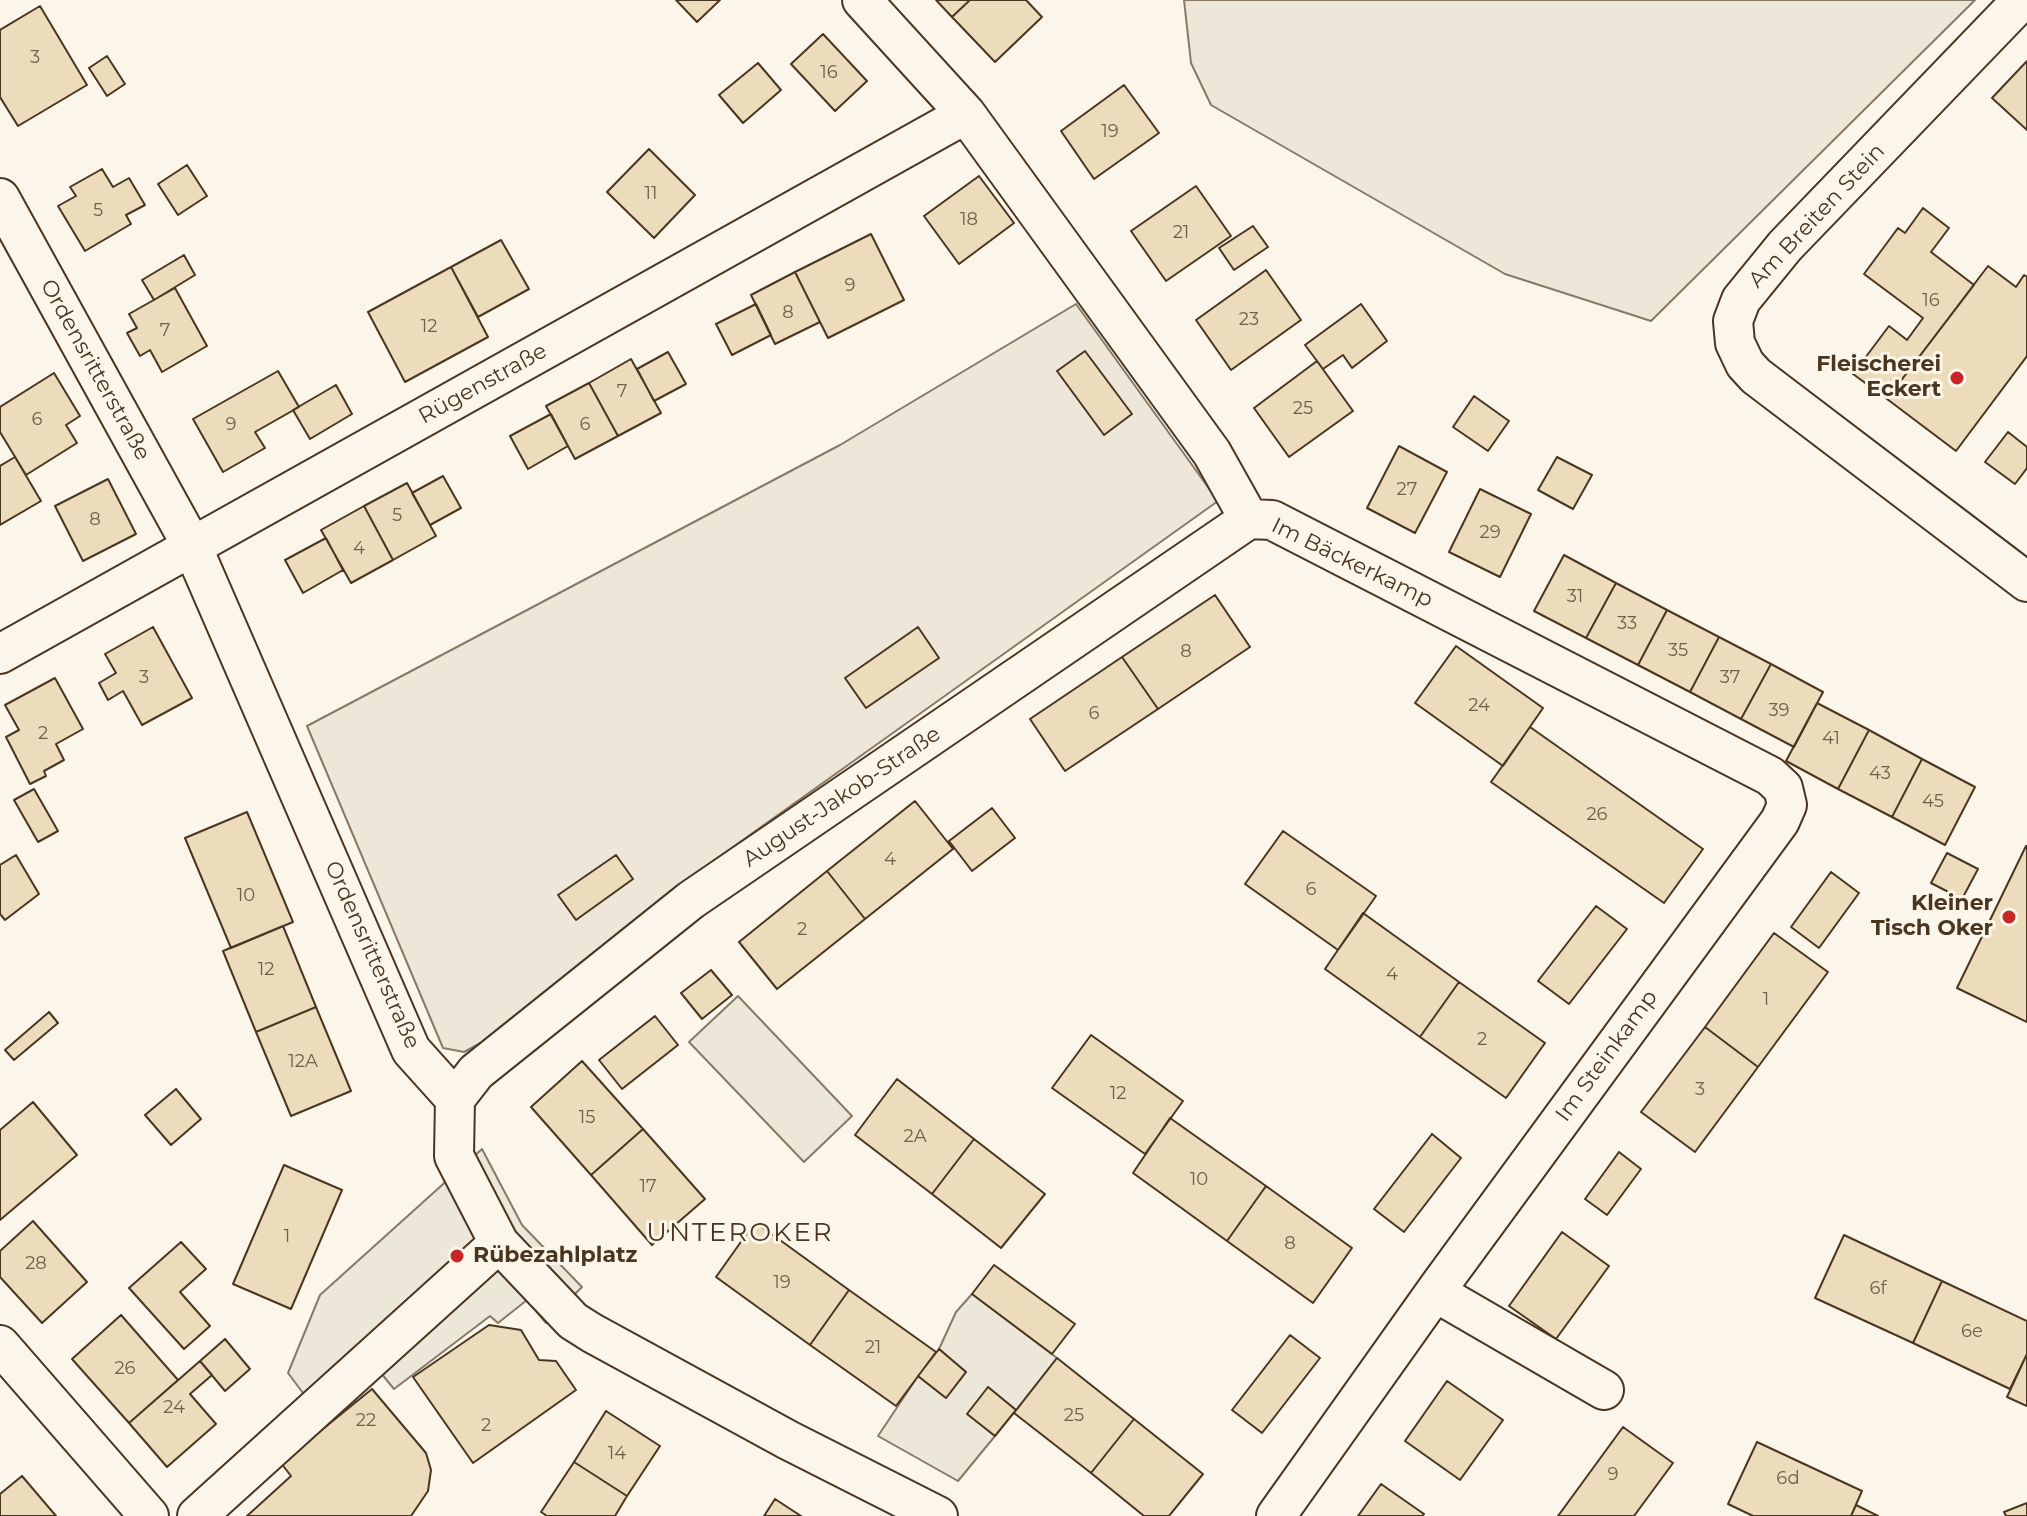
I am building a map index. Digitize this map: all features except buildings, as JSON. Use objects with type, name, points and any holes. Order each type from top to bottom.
[{"type":"street","name":"Im Bäckerkamp","points":[[862,0],[966,114],[1212,453],[1249,519],[1272,520],[1770,776],[1783,788],[1787,805],[1780,821]]},
{"type":"street","name":"Am Breiten Stein","points":[[2022,0],[1785,246],[1741,300],[1733,321],[1735,343],[1745,364],[1756,376],[2027,582]]},
{"type":"street","name":"Rügenstraße","points":[[0,654],[966,114]]},
{"type":"street","name":"Ordensritterstraße","points":[[0,198],[192,546],[411,1050],[455,1099]]},
{"type":"street","name":"August-Jakob-Straße","points":[[455,1099],[476,1072],[691,900],[1249,519]]},
{"type":"street","name":"Im Steinkamp","points":[[1276,1516],[1435,1292],[1780,821]]},
{"type":"street","points":[[455,1099],[454,1156],[499,1243],[573,1321],[788,1440],[938,1516]]},
{"type":"street","points":[[197,1516],[499,1243]]},
{"type":"street","points":[[1435,1292],[1604,1390]]},
{"type":"street","points":[[0,1345],[149,1516]]},
{"type":"shaded area","points":[[1184,0],[1975,0],[1651,321],[1505,274],[1211,105],[1191,63]]},
{"type":"shaded area","points":[[1076,304],[1218,501],[677,887],[488,1039],[464,1052],[443,1048],[307,726],[840,445]]},
{"type":"shaded area","points":[[738,996],[852,1116],[804,1162],[689,1042]]},
{"type":"shaded area","name":"Rübezahlplatz","points":[[482,1149],[522,1225],[582,1287],[546,1323],[527,1300],[498,1323],[490,1316],[394,1389],[376,1367],[321,1417],[288,1373],[320,1295]]},
{"type":"shaded area","points":[[972,1294],[1057,1358],[1016,1410],[989,1388],[968,1414],[995,1436],[958,1481],[878,1436],[918,1376],[946,1398],[966,1372],[939,1349],[956,1312]]},
{"type":"place","name":"Fleischerei Eckert","points":[[1957,378]]},
{"type":"place","name":"Kleiner Tisch Oker","points":[[2009,917]]},
{"type":"place","name":"Rübezahlplatz","points":[[457,1256]]},
{"type":"district","name":"UNTEROKER","points":[[740,1233]]}]
